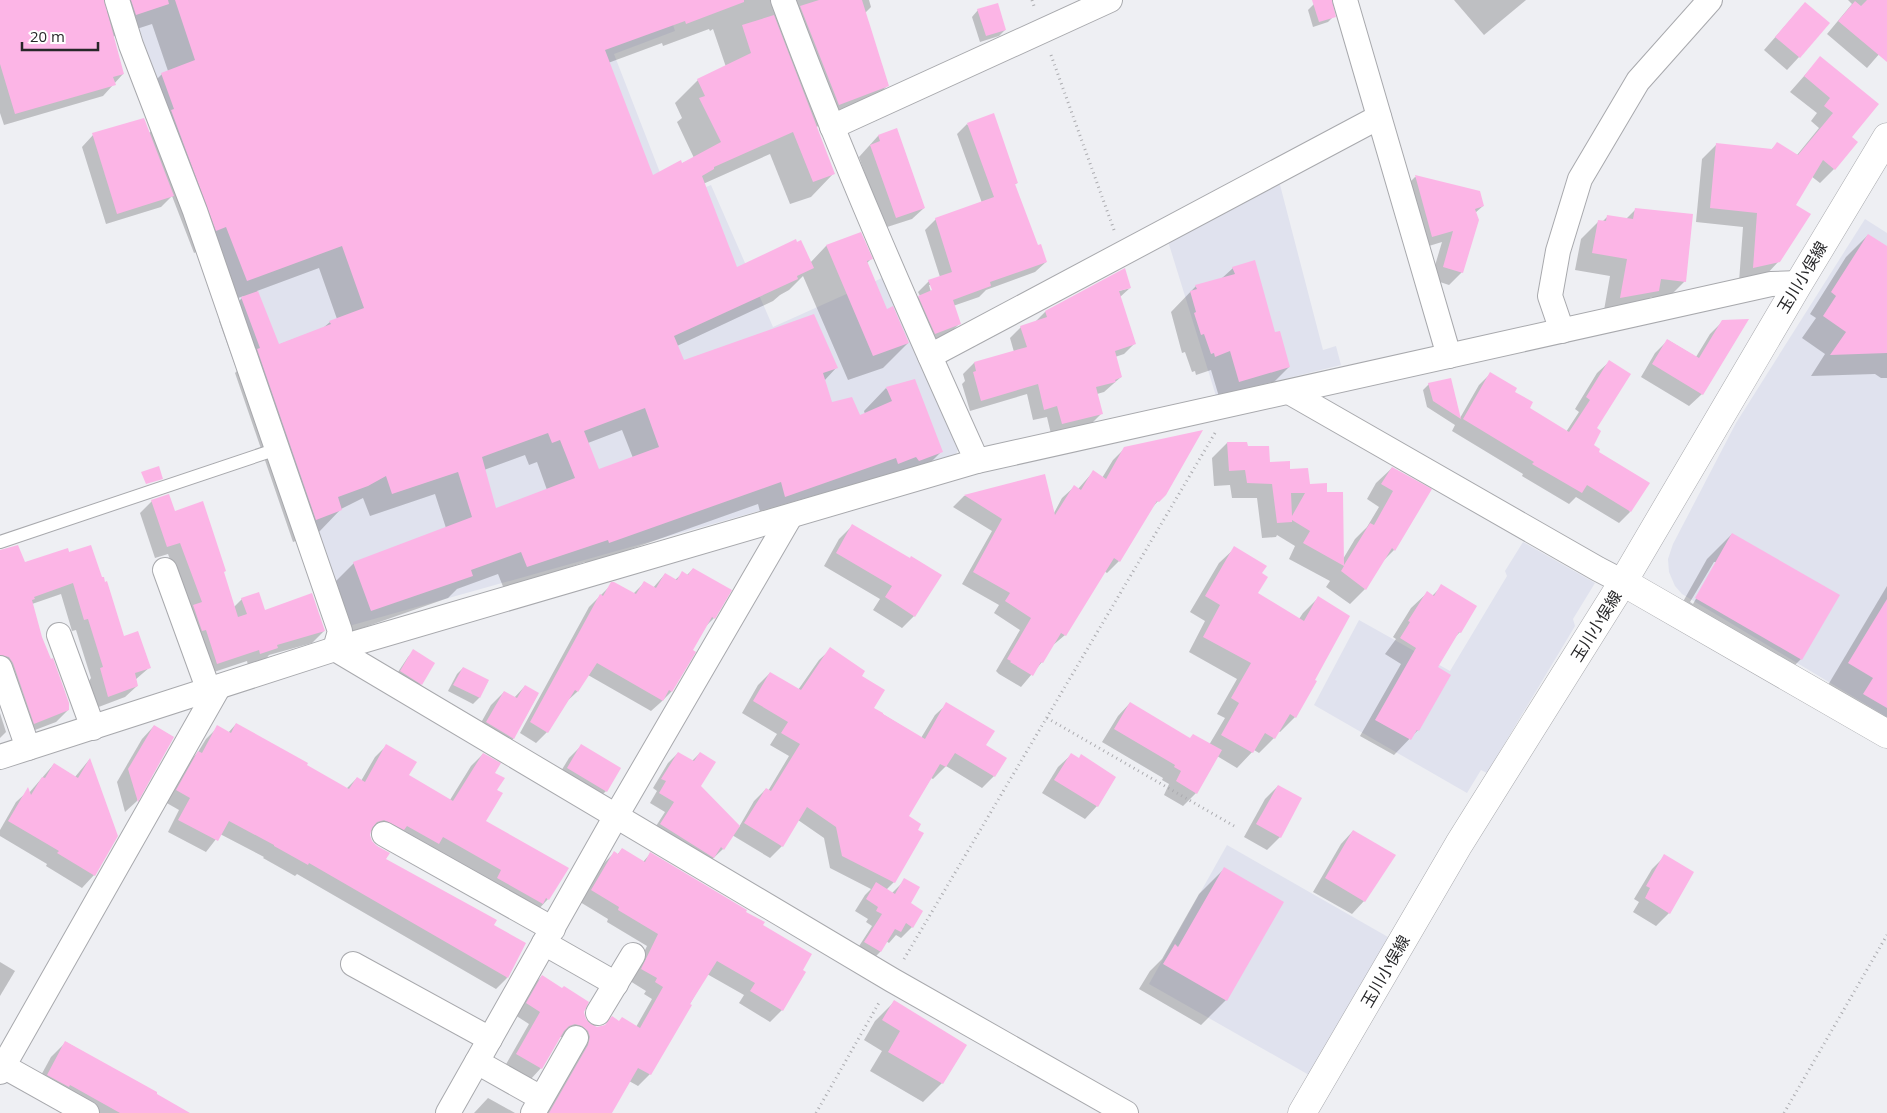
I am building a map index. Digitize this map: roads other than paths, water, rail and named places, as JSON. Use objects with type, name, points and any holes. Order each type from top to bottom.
[{"type":"main road","name":"玉川小俣線","points":[[1302,1113],[1459,844],[1623,582],[1887,137]]},
{"type":"main road","points":[[1623,582],[1887,734]]},
{"type":"street","points":[[117,0],[131,45],[195,211],[340,632],[335,649]]},
{"type":"street","points":[[783,0],[832,127],[977,461]]},
{"type":"street","points":[[832,127],[1110,0]]},
{"type":"street","points":[[1346,0],[1449,356]]},
{"type":"street","points":[[1562,331],[1550,296],[1558,251],[1580,179],[1638,81],[1710,0]]},
{"type":"street","points":[[930,356],[1379,117]]},
{"type":"street","points":[[0,757],[335,649],[977,461],[1771,284],[1799,283]]},
{"type":"street","points":[[1289,392],[1623,582]]},
{"type":"street","points":[[448,1113],[616,816],[790,516]]},
{"type":"street","points":[[165,570],[214,689]]},
{"type":"street","points":[[59,635],[93,728]]},
{"type":"street","points":[[335,649],[892,980],[1126,1113]]},
{"type":"street","points":[[0,668],[28,748]]},
{"type":"street","points":[[87,1113],[2,1069],[214,689]]},
{"type":"street","points":[[384,834],[548,936],[616,984]]},
{"type":"street","points":[[598,1013],[633,955]]},
{"type":"street","points":[[353,964],[490,1039]]},
{"type":"street","points":[[477,1062],[537,1106],[576,1038]]},
{"type":"lane","points":[[0,542],[277,448]]}]
